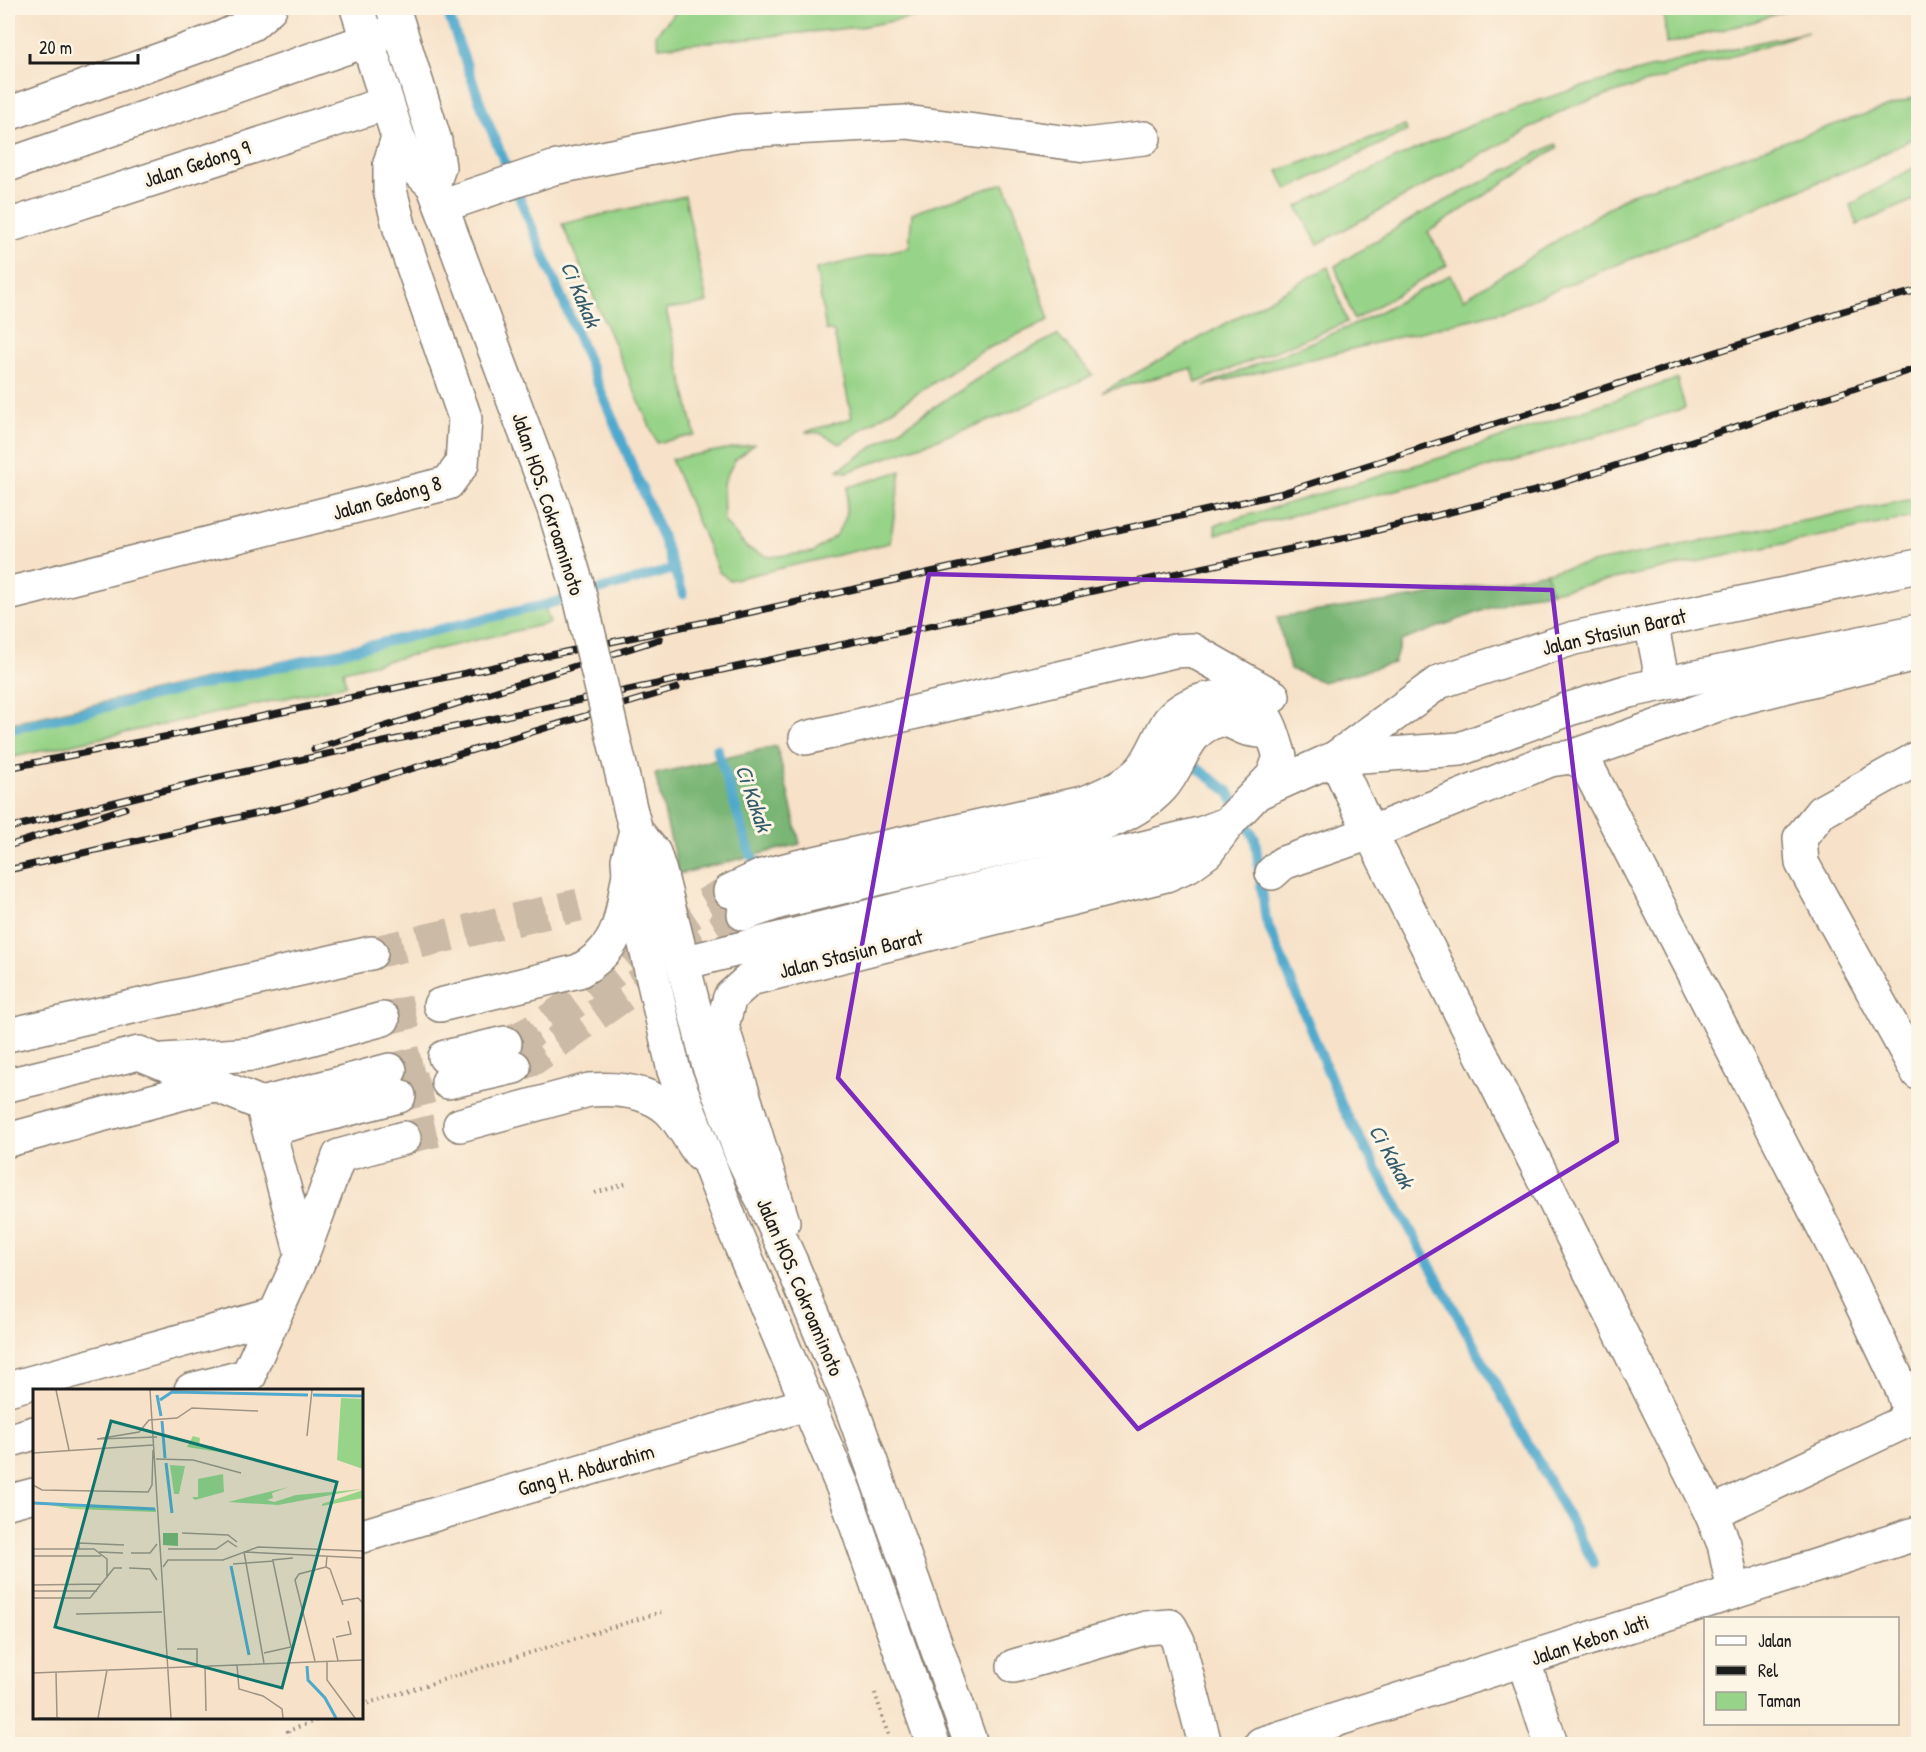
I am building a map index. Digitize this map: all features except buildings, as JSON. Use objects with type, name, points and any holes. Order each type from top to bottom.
[{"type":"main road","points":[[8,114],[221,38],[252,24],[270,8]]},
{"type":"main road","name":"Jalan HOS. Cokroaminoto","points":[[357,8],[398,137],[411,164],[437,196],[554,508],[576,584],[633,821],[654,853],[708,1064],[742,1156],[791,1262],[878,1477],[971,1744]]},
{"type":"main road","points":[[8,165],[368,40],[396,19]]},
{"type":"main road","name":"Jalan HOS. Cokroaminoto","points":[[396,19],[435,141],[439,167],[437,196]]},
{"type":"main road","name":"Jalan Gedong 9","points":[[8,226],[387,102]]},
{"type":"main road","points":[[437,196],[472,196],[538,172],[738,130],[906,122],[1085,145],[1144,138]]},
{"type":"main road","name":"Jalan Gedong 8","points":[[8,594],[448,483],[462,464],[465,418],[399,229],[390,190],[390,163],[398,137]]},
{"type":"main road","name":"Jalan Stasiun Barat","points":[[683,963],[1191,836],[1335,758],[1439,682],[1574,638],[1918,566]]},
{"type":"main road","points":[[1652,622],[1663,684]]},
{"type":"main road","name":"Jalan Stasiun Barat","points":[[1335,758],[1460,749],[1569,709],[1663,684],[1918,631]]},
{"type":"main road","points":[[806,738],[1174,651],[1192,650],[1272,694],[1277,702],[1270,732],[1280,757],[1273,776],[1241,810]]},
{"type":"main road","points":[[1272,873],[1284,863],[1370,833],[1550,760],[1571,757],[1728,701],[1918,653]]},
{"type":"main road","points":[[737,902],[779,902],[1096,827],[1142,804],[1164,786],[1191,737],[1202,729],[1218,721],[1233,721],[1247,729],[1270,732]]},
{"type":"main road","points":[[1571,757],[1586,764],[1841,1261],[1903,1391],[1908,1407],[1902,1423],[1711,1513]]},
{"type":"main road","points":[[1335,758],[1370,833],[1711,1513],[1724,1544],[1734,1592]]},
{"type":"main road","points":[[1918,758],[1821,812],[1800,838],[1802,863],[1918,1073]]},
{"type":"main road","name":"Jalan Stasiun Barat","points":[[791,1262],[780,1207],[722,1026],[730,997],[750,979],[1166,875],[1189,865],[1207,852],[1241,810]]},
{"type":"main road","name":"Jalan HOS. Cokroaminoto","points":[[633,821],[627,860],[629,874],[674,1071],[707,1163],[810,1403],[844,1490],[933,1744]]},
{"type":"main road","points":[[440,1005],[579,971],[591,964],[603,955],[618,932],[624,914],[629,874]]},
{"type":"main road","points":[[302,1255],[266,1116],[216,1084],[139,1053],[14,1083],[8,1035],[371,953]]},
{"type":"main road","points":[[157,1060],[253,1054],[383,1019]]},
{"type":"main road","points":[[446,1070],[509,1055]]},
{"type":"main road","points":[[266,1116],[323,1085],[394,1083]]},
{"type":"main road","points":[[8,1140],[216,1084]]},
{"type":"main road","points":[[460,1125],[589,1090],[632,1091],[669,1110],[707,1163]]},
{"type":"main road","points":[[199,1389],[245,1383],[273,1315],[302,1255],[339,1156],[404,1138]]},
{"type":"main road","points":[[755,1278],[791,1262]]},
{"type":"main road","points":[[8,1389],[273,1315]]},
{"type":"main road","name":"Gang H. Abdurahim","points":[[363,1536],[810,1403]]},
{"type":"main road","points":[[8,1441],[33,1433]]},
{"type":"main road","points":[[8,1502],[33,1495]]},
{"type":"main road","name":"Jalan Kebon Jati","points":[[1267,1744],[1918,1533]]},
{"type":"main road","points":[[1014,1666],[1146,1628],[1170,1626],[1178,1641],[1205,1744]]},
{"type":"main road","points":[[1524,1662],[1551,1744]]},
{"type":"path","points":[[595,1193],[628,1183]]},
{"type":"path","points":[[363,1705],[661,1612]]},
{"type":"path","points":[[873,1689],[891,1744]]},
{"type":"path","points":[[291,1744],[288,1731],[292,1727],[319,1719]]},
{"type":"highlighted area","points":[[929,574],[1552,590],[1617,1141],[1138,1429],[838,1078]]},
{"type":"green space","points":[[680,8],[756,8],[756,12],[790,8],[976,8],[977,12],[925,15],[860,27],[659,47],[656,34]]},
{"type":"green space","points":[[1734,8],[1794,8],[1753,22],[1666,44],[1664,15]]},
{"type":"green space","points":[[1808,32],[1567,108],[1318,244],[1297,207],[1445,136],[1533,102],[1650,68]]},
{"type":"green space","points":[[1918,96],[1918,136],[1865,163],[1504,311],[1203,386],[1356,324],[1450,275],[1464,299],[1629,195]]},
{"type":"green space","points":[[1405,126],[1407,131],[1287,190],[1278,171]]},
{"type":"green space","points":[[1556,144],[1558,147],[1428,232],[1447,265],[1354,320],[1335,266],[1418,215]]},
{"type":"green space","points":[[1918,165],[1918,198],[1857,225],[1850,205]]},
{"type":"green space","points":[[1004,183],[1016,212],[1049,320],[982,351],[840,444],[820,433],[805,432],[852,418],[834,332],[826,330],[816,269],[909,247],[912,213]]},
{"type":"green space","points":[[685,196],[707,303],[666,309],[695,435],[657,443],[562,224]]},
{"type":"green space","points":[[1328,267],[1347,322],[1196,383],[1192,368],[1102,392]]},
{"type":"green space","points":[[1057,335],[1093,375],[1007,414],[847,472],[838,470],[1000,364]]},
{"type":"green space","points":[[1677,379],[1685,408],[1518,460],[1216,534],[1215,525],[1443,457]]},
{"type":"green space","points":[[755,444],[735,460],[723,483],[724,521],[747,548],[769,557],[813,552],[836,535],[845,519],[848,487],[901,471],[890,543],[730,580],[719,572],[671,459]]},
{"type":"green space","points":[[1918,498],[1918,516],[1551,592],[1546,572]]},
{"type":"green space","points":[[1546,572],[1551,592],[1522,596],[1401,641],[1394,663],[1323,682],[1290,669],[1277,617],[1417,597]]},
{"type":"green space","points":[[543,602],[550,623],[343,671],[346,685],[8,758],[8,724]]},
{"type":"green space","points":[[777,746],[800,844],[679,874],[655,774]]},
{"type":"waterway","name":"Ci Kakak","points":[[446,8],[484,113],[663,539],[683,594]]},
{"type":"waterway","points":[[8,730],[548,604],[674,569]]},
{"type":"waterway","name":"Ci Kakak","points":[[717,749],[751,856],[755,861]]},
{"type":"waterway","name":"Ci Kakak","points":[[1189,762],[1228,791],[1255,839],[1266,920],[1342,1106],[1594,1563]]},
{"type":"tunnel","points":[[505,1043],[544,1024],[672,927],[730,891]]},
{"type":"tunnel","points":[[371,953],[579,905]]},
{"type":"tunnel","points":[[514,1067],[533,1059],[696,944],[744,914]]},
{"type":"tunnel","points":[[383,1019],[440,1005]]},
{"type":"tunnel","points":[[390,1070],[445,1057]]},
{"type":"tunnel","points":[[399,1096],[448,1082]]},
{"type":"tunnel","points":[[404,1138],[460,1125]]},
{"type":"railway","points":[[8,768],[194,731],[752,612],[1279,494],[1843,311],[1918,290]]},
{"type":"railway","points":[[8,828],[219,777],[1366,533],[1543,489],[1918,368]]},
{"type":"railway","points":[[314,749],[660,639]]},
{"type":"railway","points":[[8,870],[289,806],[677,688]]},
{"type":"railway","points":[[8,846],[125,808]]}]
